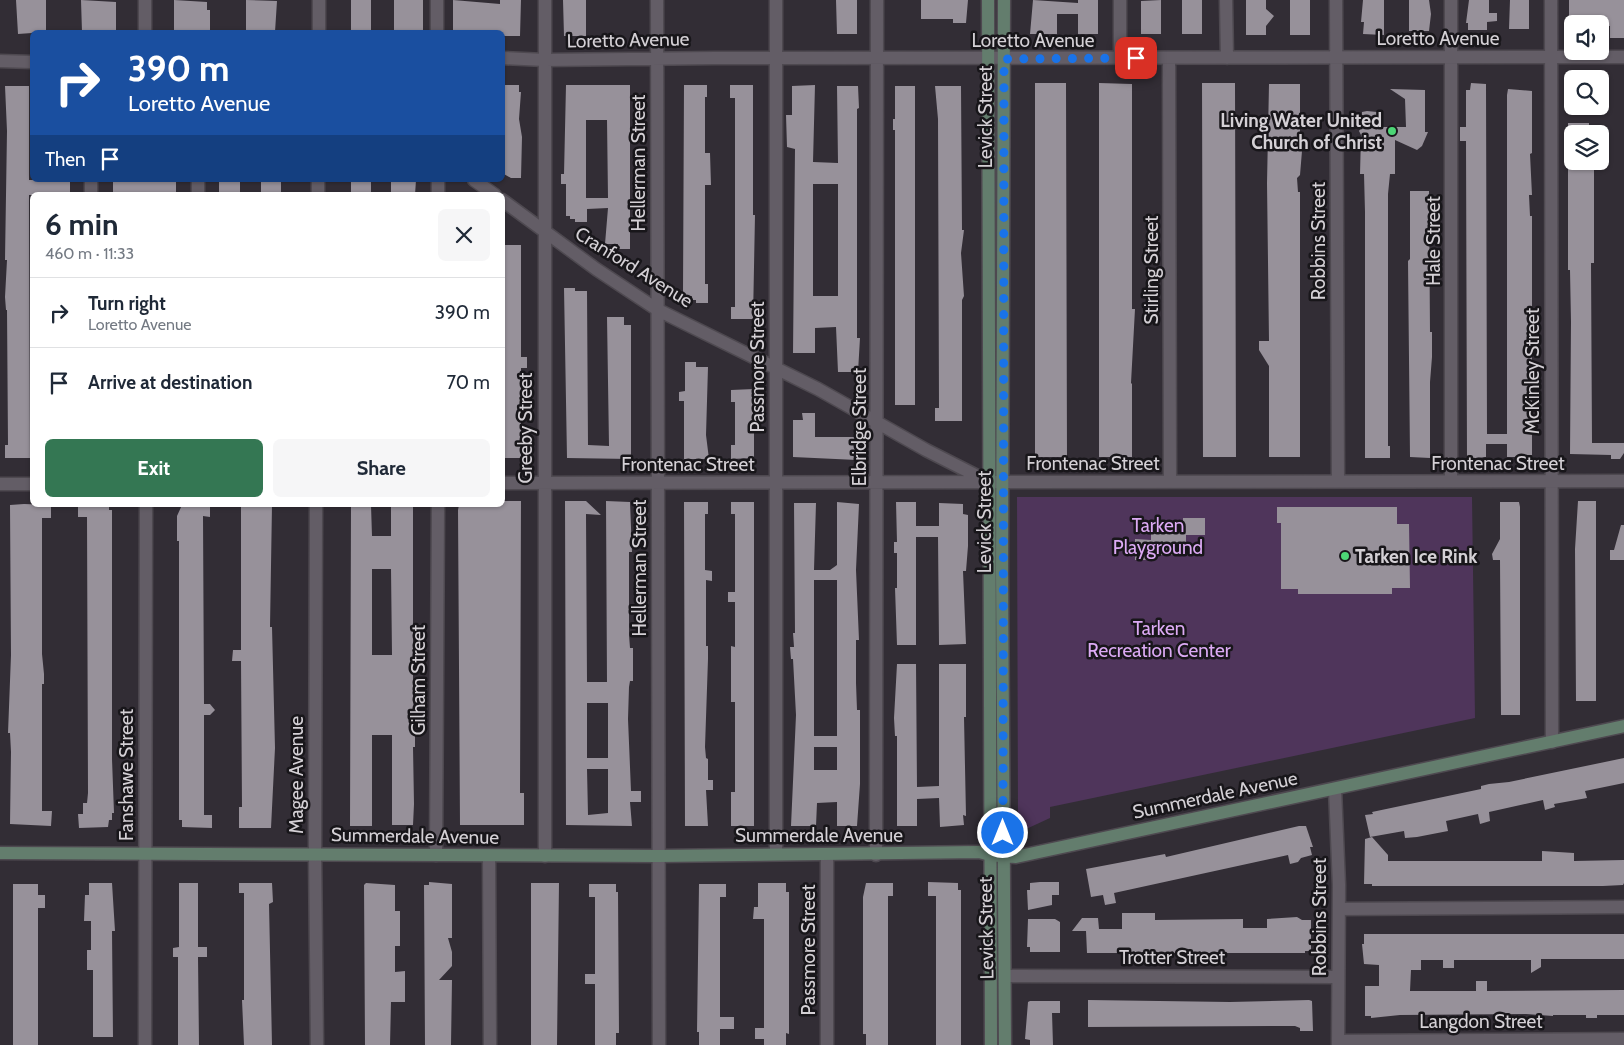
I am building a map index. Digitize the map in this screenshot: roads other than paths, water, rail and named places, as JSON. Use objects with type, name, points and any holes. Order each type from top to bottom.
[{"type":"main road","name":"Levick Street","points":[[988,0],[989,268],[996,482],[1004,856],[1005,1045]]},
{"type":"main road","name":"Levick Street","points":[[990,1045],[990,855],[996,482],[1003,269],[1004,0]]},
{"type":"main road","points":[[989,268],[1003,269]]},
{"type":"main road","name":"Summerdale Avenue","points":[[0,854],[658,856],[876,855],[979,852],[1016,857],[1624,726]]},
{"type":"street","points":[[145,0],[145,30]]},
{"type":"street","points":[[319,0],[319,30]]},
{"type":"street","points":[[437,0],[437,30]]},
{"type":"street","name":"Greeby Street","points":[[544,0],[546,232],[543,483],[545,856]]},
{"type":"street","name":"Hellerman Street","points":[[656,0],[659,1045]]},
{"type":"street","name":"Passmore Street","points":[[776,0],[776,854]]},
{"type":"street","name":"Elbridge Street","points":[[876,855],[877,0]]},
{"type":"street","points":[[1120,0],[1120,58]]},
{"type":"street","points":[[1226,0],[1227,58]]},
{"type":"street","name":"Robbins Street","points":[[1336,0],[1338,482]]},
{"type":"street","name":"Hale Street","points":[[1451,0],[1451,481]]},
{"type":"street","name":"McKinley Street","points":[[1551,0],[1550,481],[1552,742]]},
{"type":"street","name":"Loretto Avenue","points":[[505,58],[545,60],[1624,57]]},
{"type":"street","name":"Stirling Street","points":[[1169,58],[1170,482]]},
{"type":"street","points":[[0,60],[30,62]]},
{"type":"street","points":[[477,182],[491,192]]},
{"type":"street","name":"Cranford Avenue","points":[[505,202],[658,310],[776,368],[996,482]]},
{"type":"street","name":"Frontenac Street","points":[[505,483],[1624,481]]},
{"type":"street","points":[[0,484],[30,484]]},
{"type":"street","name":"Fanshawe Street","points":[[144,1045],[146,507]]},
{"type":"street","name":"Magee Avenue","points":[[316,507],[315,854],[317,1045]]},
{"type":"street","name":"Gilham Street","points":[[436,855],[438,507]]},
{"type":"street","name":"Robbins Street","points":[[1335,789],[1339,909],[1338,1043]]},
{"type":"street","name":"Passmore Street","points":[[827,855],[827,1045]]},
{"type":"street","points":[[489,856],[490,1045]]},
{"type":"street","points":[[1339,909],[1624,907]]},
{"type":"street","name":"Trotter Street","points":[[1006,976],[1337,977]]},
{"type":"street","name":"Langdon Street","points":[[1338,1043],[1624,1039]]},
{"type":"place","name":"Living Water United Church of Christ","points":[[1392,131]]},
{"type":"place","name":"Tarken Ice Rink","points":[[1345,556]]},
{"type":"park label","name":"Tarken Playground","points":[[1158,536]]},
{"type":"park label","name":"Tarken Recreation Center","points":[[1159,639]]}]
